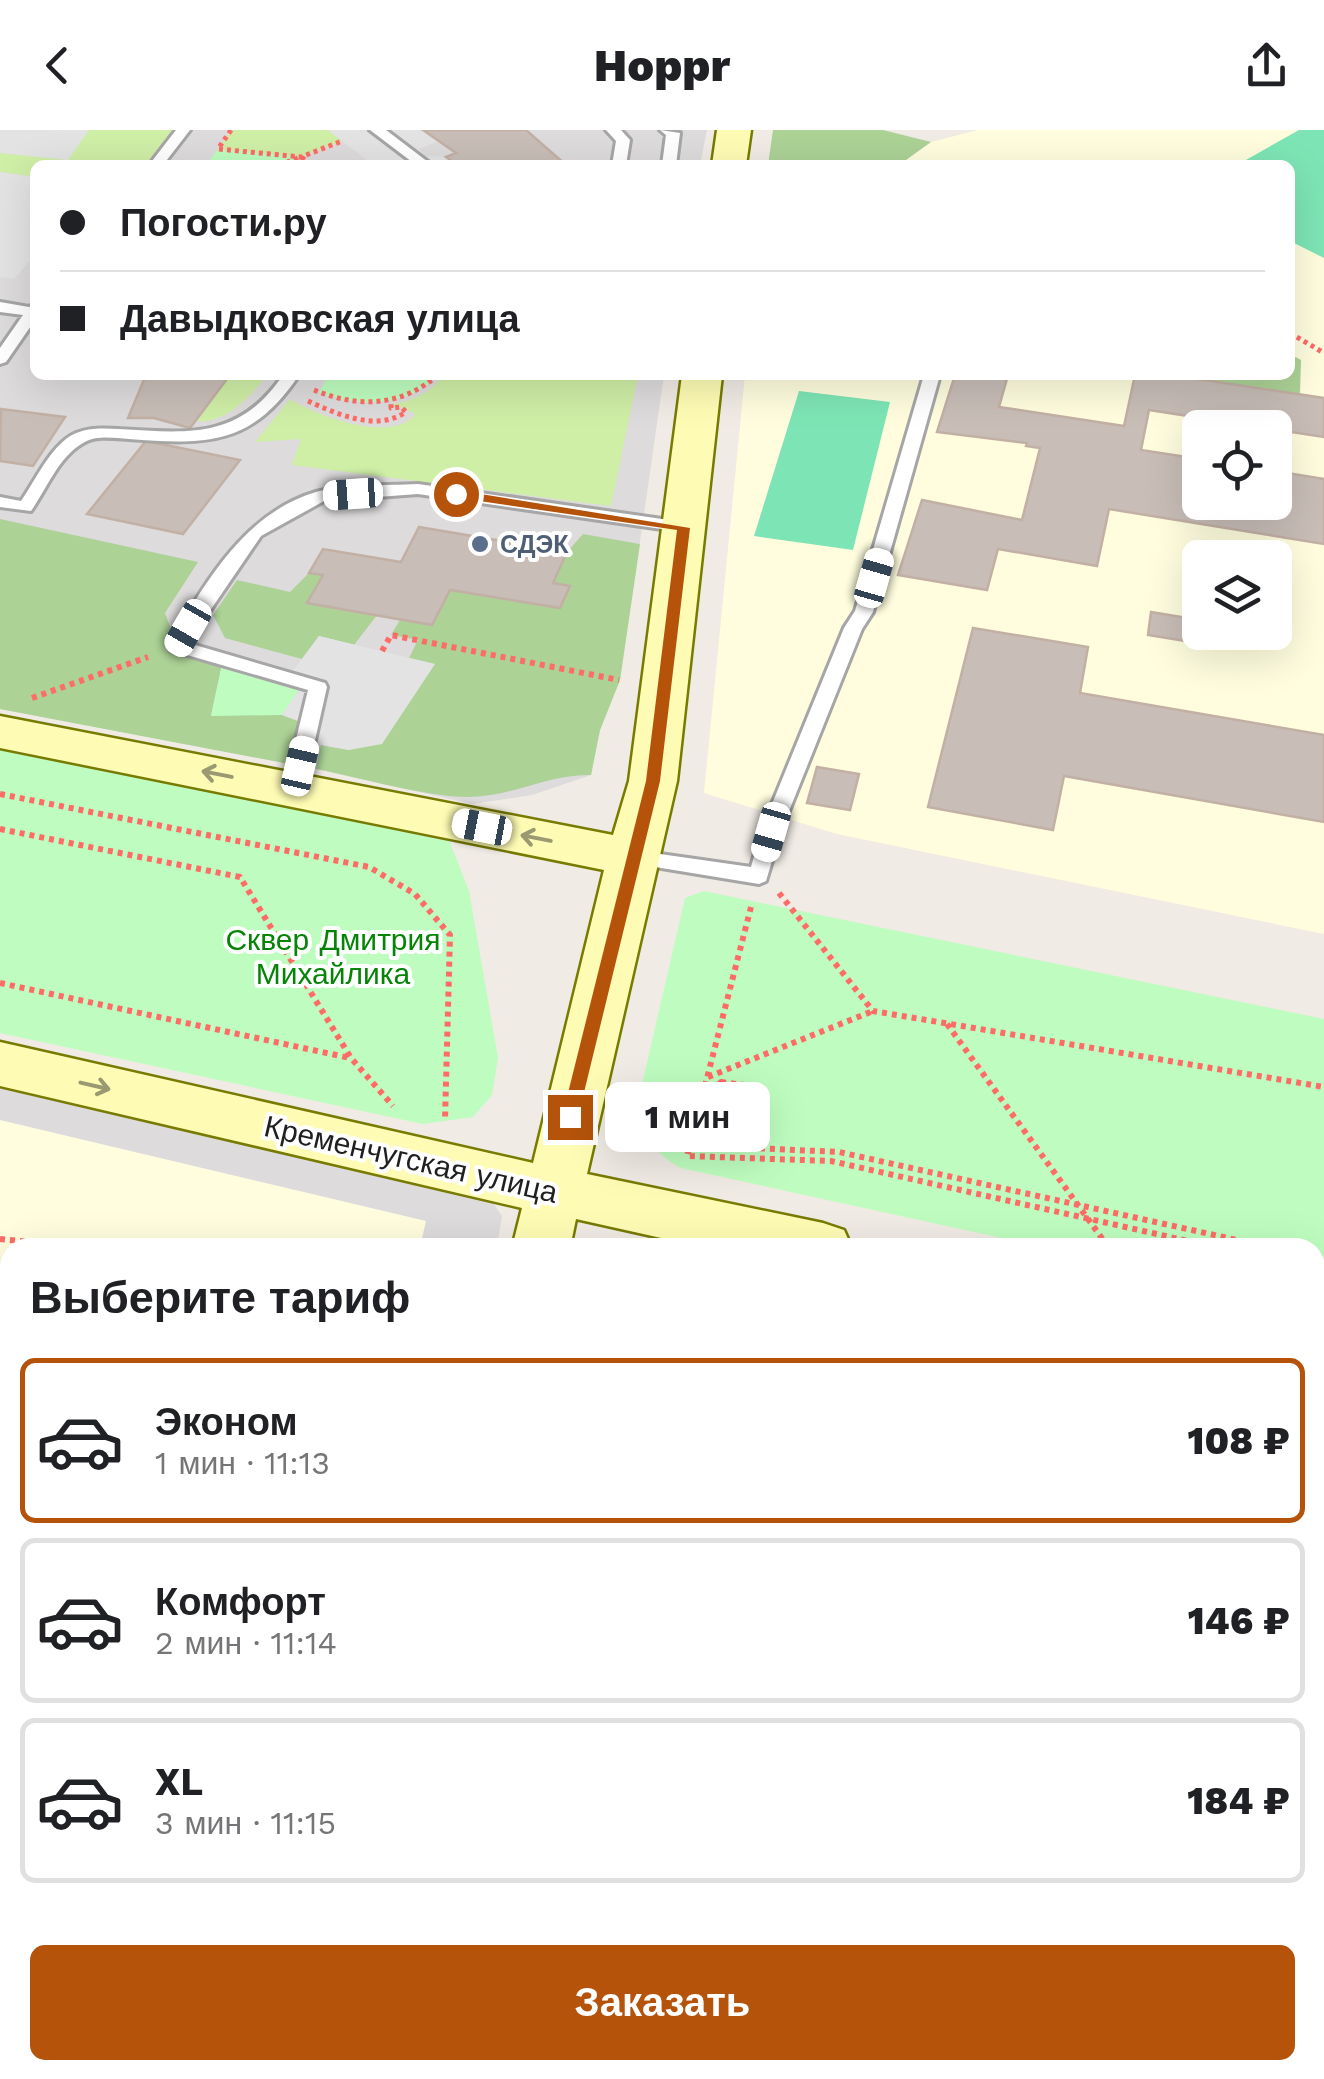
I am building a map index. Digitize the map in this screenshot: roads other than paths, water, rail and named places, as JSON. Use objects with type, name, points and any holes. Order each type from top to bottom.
[{"type":"street","points":[[730,160],[734,130]]},
{"type":"street","points":[[543,1238],[653,781],[701,380]]},
{"type":"street","points":[[9,718],[294,789],[632,857]]},
{"type":"street","name":"Кременчугская улица","points":[[0,1064],[552,1191],[775,1238]]},
{"type":"lane","points":[[160,160],[183,130]]},
{"type":"lane","points":[[377,130],[418,160]]},
{"type":"lane","points":[[613,130],[623,140],[620,160]]},
{"type":"lane","points":[[667,130],[673,134],[670,160]]},
{"type":"lane","points":[[0,307],[30,310]]},
{"type":"lane","points":[[0,359],[30,316]]},
{"type":"lane","points":[[632,857],[759,876],[771,832],[853,628],[864,612],[931,380]]},
{"type":"lane","points":[[0,502],[26,506],[72,442],[95,432],[204,437],[249,425],[293,381]]},
{"type":"lane","points":[[294,789],[318,686],[177,646],[254,532],[320,496],[418,488],[683,528]]},
{"type":"place","name":"СДЭК","points":[[480,544]]},
{"type":"park label","name":"Сквер Дмитрия Михайлика","points":[[333,956]]}]
